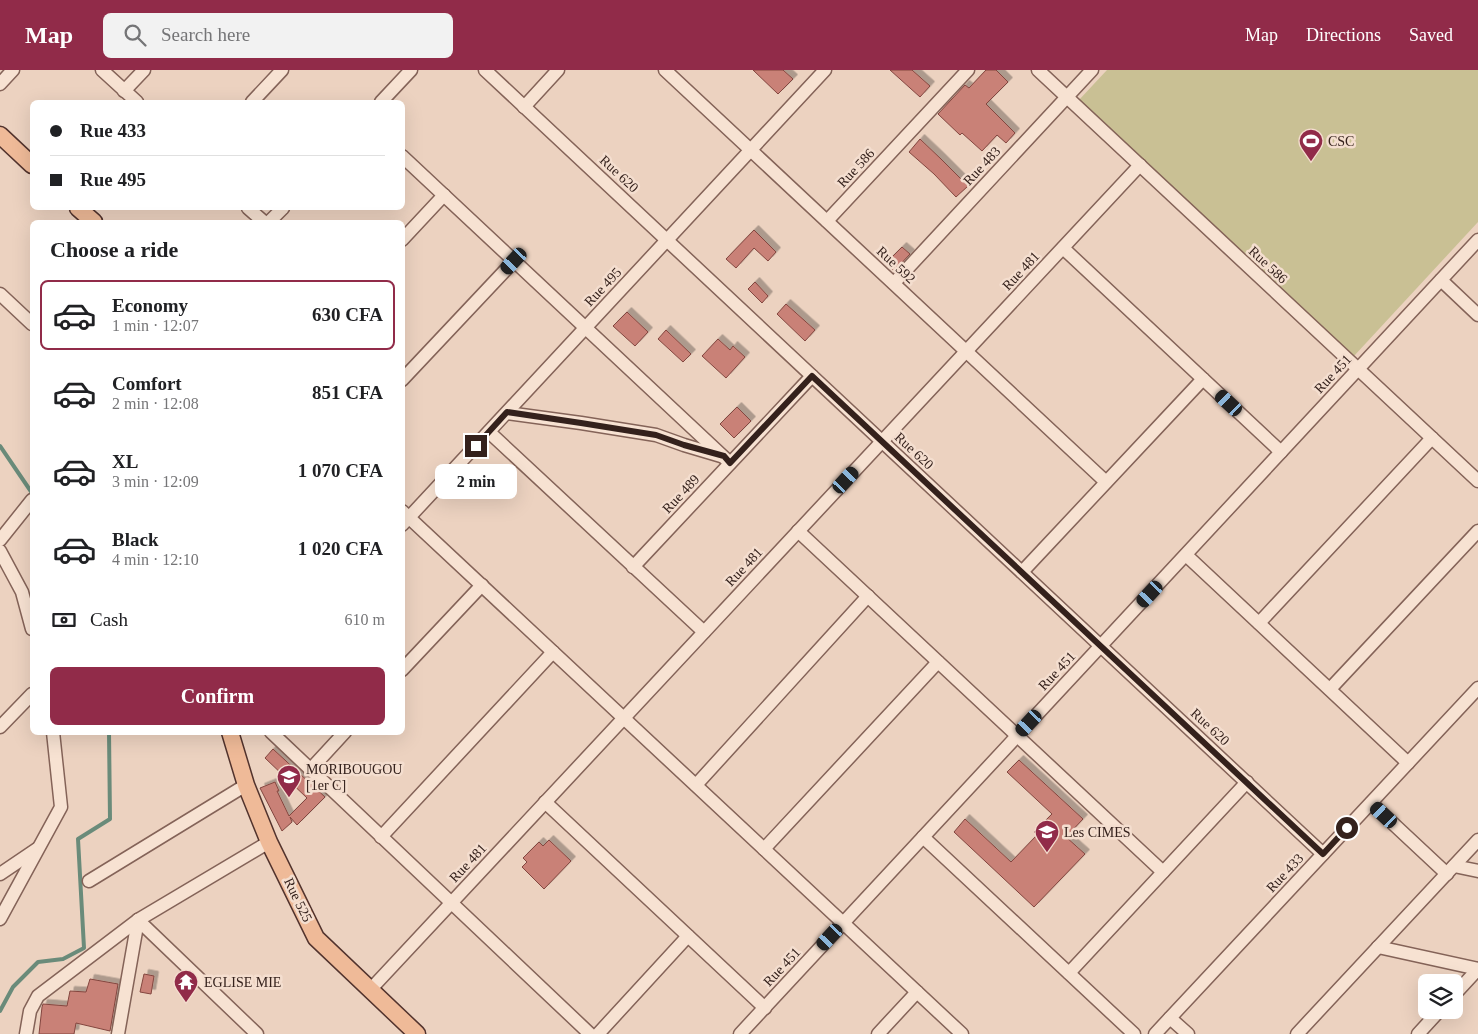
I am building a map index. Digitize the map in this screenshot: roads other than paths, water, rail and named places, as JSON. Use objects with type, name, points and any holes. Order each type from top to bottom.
[{"type":"main road","points":[[0,135],[30,163]]},
{"type":"main road","points":[[80,210],[92,220]]},
{"type":"main road","name":"Rue 525","points":[[231,735],[246,785],[269,842],[316,938],[418,1034]]},
{"type":"street","points":[[0,84],[13,70]]},
{"type":"street","points":[[102,70],[134,100]]},
{"type":"street","points":[[124,91],[144,70]]},
{"type":"street","points":[[254,100],[282,70]]},
{"type":"street","points":[[383,100],[411,70]]},
{"type":"street","name":"Rue 620","points":[[485,70],[1323,854]]},
{"type":"street","points":[[524,107],[558,70]]},
{"type":"street","name":"Rue 592","points":[[665,70],[1106,482]]},
{"type":"street","name":"Rue 495","points":[[405,518],[489,432],[825,70]]},
{"type":"street","name":"Rue 586","points":[[827,221],[968,70]]},
{"type":"street","name":"Rue 586","points":[[1038,70],[1478,481]]},
{"type":"street","name":"Rue 483","points":[[894,283],[1092,70]]},
{"type":"street","points":[[405,159],[727,460]]},
{"type":"street","name":"Rue 481","points":[[370,990],[1140,165]]},
{"type":"street","points":[[405,237],[444,195]]},
{"type":"street","points":[[250,210],[262,220]]},
{"type":"street","points":[[271,220],[281,210]]},
{"type":"street","name":"Rue 451","points":[[740,1034],[1478,240]]},
{"type":"street","points":[[1063,248],[1281,452]]},
{"type":"street","points":[[405,377],[514,261]]},
{"type":"street","points":[[1441,280],[1478,315]]},
{"type":"street","points":[[0,294],[30,322]]},
{"type":"street","name":"Rue 489","points":[[633,567],[727,460],[812,376]]},
{"type":"street","points":[[1022,572],[1203,379]]},
{"type":"street","points":[[507,412],[656,435],[727,460]]},
{"type":"street","points":[[489,432],[704,632]]},
{"type":"street","points":[[1259,623],[1432,438]]},
{"type":"street","points":[[0,540],[30,503]]},
{"type":"street","points":[[405,518],[482,585],[962,1034]]},
{"type":"street","points":[[1330,689],[1478,531]]},
{"type":"street","points":[[798,532],[1163,872]]},
{"type":"street","points":[[0,551],[22,592],[30,622]]},
{"type":"street","points":[[1186,554],[1408,762]]},
{"type":"street","points":[[405,667],[482,585]]},
{"type":"street","points":[[696,785],[868,596]]},
{"type":"street","points":[[381,836],[553,652]]},
{"type":"street","points":[[764,849],[938,662]]},
{"type":"street","name":"Rue 433","points":[[1155,1034],[1478,688]]},
{"type":"street","points":[[0,727],[30,696]]},
{"type":"street","points":[[0,918],[61,808],[53,735]]},
{"type":"street","points":[[274,735],[590,1034]]},
{"type":"street","points":[[310,770],[341,735]]},
{"type":"street","points":[[1069,973],[1247,782]]},
{"type":"street","points":[[89,881],[246,785]]},
{"type":"street","points":[[545,802],[765,1008]]},
{"type":"street","points":[[1371,803],[1451,870],[1478,871]]},
{"type":"street","points":[[923,837],[1134,1034]]},
{"type":"street","points":[[1297,1034],[1478,840]]},
{"type":"street","points":[[26,1034],[30,1011],[38,996],[138,920],[269,842]]},
{"type":"street","points":[[0,874],[39,848]]},
{"type":"street","points":[[118,1034],[138,920]]},
{"type":"street","points":[[138,920],[257,1034]]},
{"type":"street","points":[[598,1034],[688,936]]},
{"type":"street","points":[[1378,947],[1478,969]]},
{"type":"street","points":[[1463,985],[1478,969]]},
{"type":"street","points":[[878,1034],[917,992]]},
{"type":"street","points":[[1170,1018],[1188,1034]]},
{"type":"street","points":[[1418,1034],[1432,1019]]},
{"type":"waterway","points":[[0,446],[30,490]]},
{"type":"waterway","points":[[0,1011],[13,987],[38,962],[63,959],[84,948],[78,839],[110,819],[109,735]]},
{"type":"place","name":"CSC","points":[[1311,162]]},
{"type":"place","name":"MORIBOUGOU [1er C]","points":[[289,798]]},
{"type":"place","name":"Les CIMES","points":[[1047,853]]},
{"type":"place","name":"EGLISE MIE","points":[[186,1003]]}]
